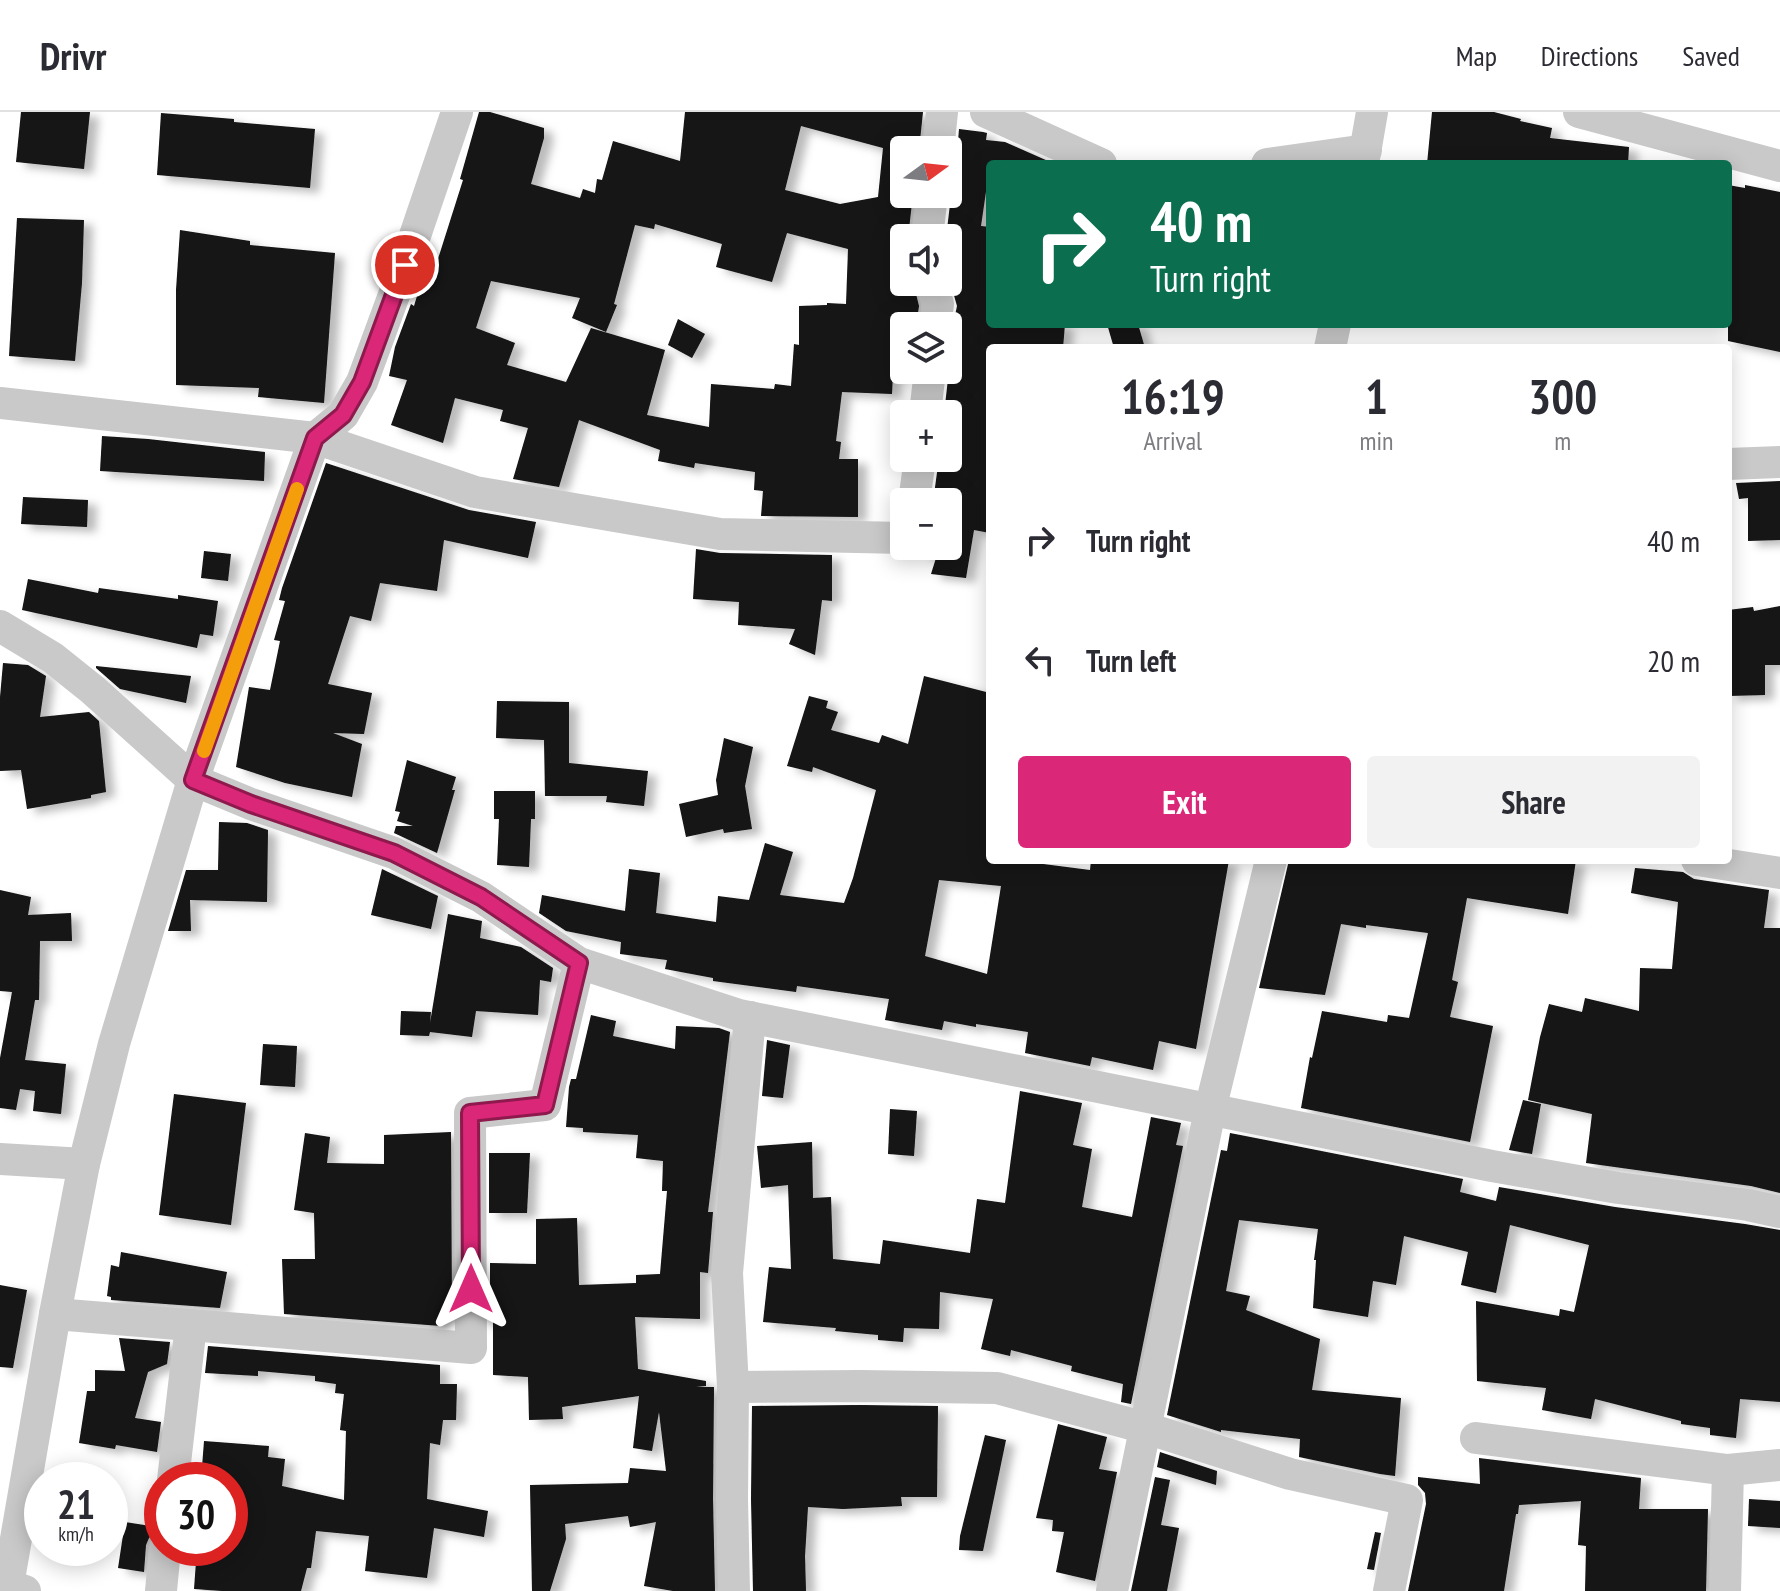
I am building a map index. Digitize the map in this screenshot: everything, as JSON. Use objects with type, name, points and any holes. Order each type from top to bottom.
[{"type":"street","points":[[11,1587],[55,1314],[84,1164],[114,1044],[193,780],[315,438],[343,415],[362,382],[457,112]]},
{"type":"street","points":[[939,136],[942,112]]},
{"type":"street","points":[[986,112],[1092,160]]},
{"type":"street","points":[[1322,160],[1364,157],[1372,112]]},
{"type":"street","points":[[1579,112],[1780,166]]},
{"type":"street","points":[[0,403],[315,438],[475,492],[720,534],[890,538]]},
{"type":"street","points":[[1732,464],[1780,462]]},
{"type":"street","points":[[0,626],[53,658],[193,780],[251,804],[394,853],[481,897],[579,963],[739,1015],[1618,1188],[1780,1212]]},
{"type":"street","points":[[1112,1591],[1210,1110],[1270,864]]},
{"type":"street","points":[[1723,864],[1780,873]]},
{"type":"street","points":[[55,1314],[471,1348],[470,1113],[545,1105],[579,963]]},
{"type":"street","points":[[734,1591],[733,1387],[727,1273],[750,1017]]},
{"type":"street","points":[[0,1159],[84,1164]]},
{"type":"street","points":[[175,1462],[191,1325]]},
{"type":"street","points":[[733,1387],[997,1388],[1146,1428],[1290,1474],[1407,1500],[1389,1591]]},
{"type":"street","points":[[1476,1438],[1728,1470],[1780,1465]]},
{"type":"street","points":[[1725,1591],[1728,1470]]},
{"type":"street","points":[[161,1591],[163,1566]]},
{"type":"building","points":[[21,112],[90,112],[84,169],[16,162]]},
{"type":"building","points":[[479,112],[490,112],[544,128],[531,184],[580,198],[583,189],[595,193],[597,179],[602,180],[613,141],[680,161],[685,112],[923,112],[920,136],[890,136],[890,208],[911,208],[910,224],[890,224],[890,296],[916,296],[918,312],[890,312],[892,394],[842,392],[836,441],[841,442],[839,459],[858,459],[858,517],[761,516],[763,491],[754,490],[755,472],[695,463],[694,468],[658,461],[660,450],[579,420],[559,487],[513,479],[528,428],[500,421],[503,410],[455,398],[443,443],[391,425],[407,380],[389,376],[395,347],[411,304],[414,306],[428,259],[437,262],[463,180],[460,179]],"holes":[[[801,126],[883,148],[878,197],[840,204],[785,190]],[[655,224],[722,244],[716,267],[772,282],[787,233],[848,249],[846,304],[799,306],[799,345],[794,344],[791,386],[775,384],[774,389],[711,384],[709,427],[647,415],[665,350],[591,328],[566,382],[507,365],[515,343],[476,328],[491,281],[580,298],[572,318],[606,332],[617,305],[614,304],[635,225],[654,229]]]},
{"type":"building","points":[[1432,112],[1494,112],[1552,128],[1550,138],[1629,147],[1628,160],[1427,160]]},
{"type":"building","points":[[161,113],[315,129],[310,188],[157,175]]},
{"type":"building","points":[[959,129],[987,133],[986,140],[1005,142],[1046,160],[986,160],[981,226],[986,227],[986,328],[1065,328],[1063,344],[986,344],[986,532],[974,530],[966,578],[931,574],[935,560],[962,560],[962,488],[935,488],[937,472],[962,472],[962,400],[946,400],[947,384],[962,384],[962,312],[956,312],[954,296],[962,296],[962,224],[948,224],[950,208],[962,208],[962,136],[958,136]]},
{"type":"building","points":[[1732,186],[1780,192],[1780,352],[1728,341],[1728,328],[1732,328]]},
{"type":"building","points":[[17,218],[84,220],[75,361],[9,356]]},
{"type":"building","points":[[180,230],[250,241],[250,245],[335,253],[324,403],[258,397],[259,388],[176,385],[176,290]]},
{"type":"building","points":[[678,319],[705,334],[692,358],[668,345]]},
{"type":"building","points":[[1108,328],[1139,328],[1144,344],[1113,344]]},
{"type":"building","points":[[102,436],[265,452],[264,481],[100,471]]},
{"type":"building","points":[[326,463],[469,510],[536,522],[528,558],[444,540],[437,591],[380,583],[371,621],[350,616],[328,684],[372,693],[364,734],[333,733],[362,744],[352,797],[285,783],[236,767],[249,687],[270,690],[280,641],[274,640],[285,601],[279,600]]},
{"type":"building","points":[[1780,481],[1780,540],[1748,541],[1748,498],[1739,499],[1736,483]]},
{"type":"building","points":[[23,497],[88,500],[87,527],[21,524]]},
{"type":"building","points":[[696,549],[720,553],[832,555],[832,601],[822,600],[815,655],[789,644],[795,629],[738,625],[739,602],[693,599]]},
{"type":"building","points":[[204,551],[231,554],[228,581],[201,578]]},
{"type":"building","points":[[28,579],[98,593],[99,588],[218,601],[213,636],[200,634],[197,648],[22,610]]},
{"type":"building","points":[[1780,606],[1780,665],[1765,665],[1765,695],[1732,696],[1732,610],[1753,607],[1754,611]]},
{"type":"building","points":[[3,663],[28,665],[46,676],[40,717],[89,712],[99,721],[106,792],[91,795],[91,798],[27,809],[21,770],[0,771]]},
{"type":"building","points":[[96,666],[191,676],[186,703],[120,689]]},
{"type":"building","points":[[924,676],[986,692],[986,864],[1043,864],[1090,870],[1091,864],[1228,864],[1196,1049],[1159,1041],[1153,1070],[1092,1057],[1090,1066],[1025,1053],[1028,1032],[944,1021],[942,1030],[885,1020],[889,999],[797,986],[796,992],[713,981],[713,978],[665,969],[667,960],[620,954],[621,942],[566,931],[539,913],[542,895],[625,911],[629,869],[660,873],[656,913],[716,922],[718,896],[749,900],[765,843],[793,852],[780,895],[844,903],[876,790],[813,767],[812,772],[787,766],[809,696],[828,701],[826,708],[838,712],[831,730],[879,743],[882,735],[908,744]],"holes":[[[939,880],[1001,886],[987,974],[925,956]]]},
{"type":"building","points":[[497,701],[569,702],[569,763],[648,771],[644,806],[606,802],[607,796],[545,796],[544,740],[496,738]]},
{"type":"building","points":[[724,738],[753,747],[745,786],[752,829],[724,833],[723,829],[686,837],[679,804],[718,795],[716,780]]},
{"type":"building","points":[[407,760],[456,777],[437,853],[394,833],[396,826],[413,826],[397,821],[400,812],[395,811]]},
{"type":"building","points":[[494,791],[535,791],[529,867],[497,865],[499,819],[494,819]]},
{"type":"building","points":[[219,822],[247,823],[268,830],[267,902],[190,900],[191,931],[168,931],[186,870],[218,870]]},
{"type":"building","points":[[1288,864],[1575,864],[1568,914],[1467,898],[1452,980],[1458,982],[1450,1017],[1493,1026],[1470,1142],[1301,1108],[1322,1011],[1387,1022],[1388,1015],[1409,1018],[1428,933],[1341,924],[1325,995],[1259,988]]},
{"type":"building","points":[[1635,868],[1683,872],[1694,879],[1769,890],[1764,928],[1780,928],[1780,1193],[1751,1186],[1586,1163],[1592,1114],[1528,1100],[1549,1004],[1582,1012],[1585,998],[1639,1011],[1640,968],[1672,969],[1678,902],[1631,893]]},
{"type":"building","points":[[382,869],[438,896],[431,929],[371,915]]},
{"type":"building","points":[[0,890],[31,897],[28,915],[71,913],[72,941],[40,941],[39,1000],[35,1000],[25,1060],[66,1064],[61,1114],[33,1111],[35,1091],[20,1089],[16,1110],[0,1108],[0,1058],[12,992],[0,991]]},
{"type":"building","points":[[448,914],[482,921],[480,938],[521,947],[553,968],[551,982],[540,980],[538,1015],[476,1011],[472,1037],[430,1032],[429,1036],[400,1035],[401,1011],[431,1012],[430,1023]]},
{"type":"building","points":[[591,1015],[616,1021],[613,1036],[675,1049],[676,1026],[719,1028],[730,1032],[708,1212],[713,1212],[708,1273],[700,1272],[700,1319],[635,1317],[638,1369],[706,1381],[706,1386],[696,1387],[714,1387],[715,1591],[673,1591],[644,1586],[656,1522],[630,1527],[628,1516],[565,1524],[566,1539],[550,1591],[532,1591],[530,1485],[628,1483],[630,1468],[666,1471],[659,1412],[652,1451],[633,1448],[639,1396],[562,1407],[563,1419],[529,1420],[528,1377],[493,1375],[490,1263],[536,1264],[536,1219],[577,1218],[579,1285],[636,1283],[636,1275],[660,1274],[667,1191],[662,1191],[663,1161],[636,1158],[638,1135],[583,1132],[583,1128],[566,1127],[569,1087],[571,1079],[576,1079]]},
{"type":"building","points":[[767,1040],[790,1045],[783,1098],[762,1096]]},
{"type":"building","points":[[263,1044],[297,1046],[295,1087],[260,1085]]},
{"type":"building","points":[[1020,1091],[1082,1103],[1073,1145],[1092,1149],[1082,1207],[1132,1217],[1151,1117],[1181,1123],[1176,1145],[1183,1146],[1131,1404],[1121,1402],[1123,1384],[1071,1371],[1072,1366],[1011,1350],[1010,1356],[981,1349],[993,1299],[940,1292],[939,1329],[904,1328],[903,1342],[878,1340],[878,1335],[835,1331],[836,1328],[763,1322],[769,1267],[791,1269],[788,1185],[761,1188],[757,1146],[812,1142],[813,1198],[831,1197],[833,1259],[880,1264],[883,1240],[970,1253],[977,1199],[1005,1203]]},
{"type":"building","points":[[174,1094],[246,1103],[231,1225],[159,1215]]},
{"type":"building","points":[[1523,1100],[1541,1104],[1532,1154],[1509,1150]]},
{"type":"building","points":[[890,1109],[917,1111],[914,1156],[888,1154]]},
{"type":"building","points":[[451,1132],[452,1317],[441,1317],[441,1326],[284,1314],[282,1259],[315,1259],[314,1213],[294,1210],[305,1133],[330,1137],[327,1163],[384,1164],[384,1135]]},
{"type":"building","points":[[1230,1133],[1463,1179],[1460,1192],[1496,1201],[1499,1187],[1780,1230],[1780,1402],[1740,1399],[1736,1438],[1710,1435],[1710,1428],[1681,1424],[1681,1421],[1595,1399],[1591,1419],[1542,1410],[1546,1388],[1477,1381],[1476,1301],[1559,1316],[1560,1309],[1574,1312],[1589,1245],[1510,1225],[1496,1293],[1461,1285],[1468,1252],[1404,1236],[1396,1285],[1373,1281],[1368,1317],[1313,1308],[1318,1229],[1239,1220],[1226,1291],[1250,1296],[1246,1310],[1320,1339],[1312,1390],[1401,1398],[1395,1476],[1299,1457],[1300,1439],[1221,1432],[1167,1415],[1221,1150],[1227,1151]]},
{"type":"building","points":[[489,1153],[530,1153],[527,1213],[489,1213]]},
{"type":"building","points":[[121,1252],[227,1272],[220,1308],[111,1300],[107,1296],[111,1265],[119,1267]]},
{"type":"building","points":[[0,1285],[27,1290],[13,1368],[0,1367]]},
{"type":"building","points":[[119,1338],[170,1342],[167,1364],[148,1372],[135,1418],[161,1422],[157,1452],[79,1443],[87,1391],[95,1391],[95,1370],[125,1371]]},
{"type":"building","points":[[208,1346],[440,1365],[440,1384],[457,1384],[456,1420],[443,1420],[440,1445],[430,1443],[427,1499],[488,1511],[484,1537],[434,1528],[427,1578],[365,1571],[369,1536],[316,1531],[311,1568],[307,1568],[301,1591],[194,1589],[196,1566],[248,1566],[248,1462],[202,1462],[204,1441],[269,1446],[268,1457],[285,1459],[282,1486],[344,1500],[346,1431],[340,1430],[344,1394],[335,1393],[336,1384],[315,1381],[315,1376],[258,1371],[258,1376],[205,1373]]},
{"type":"building","points":[[752,1406],[938,1406],[937,1497],[901,1497],[902,1506],[808,1507],[806,1591],[753,1591]]},
{"type":"building","points":[[1058,1424],[1107,1437],[1099,1469],[1117,1472],[1095,1581],[1056,1572],[1064,1532],[1052,1531],[1053,1520],[1036,1518]]},
{"type":"building","points":[[985,1435],[1006,1440],[983,1551],[959,1550],[960,1536]]},
{"type":"building","points":[[1160,1452],[1217,1471],[1216,1485],[1157,1467]]},
{"type":"building","points":[[1479,1458],[1641,1478],[1639,1509],[1708,1509],[1706,1591],[1585,1591],[1586,1546],[1578,1545],[1581,1501],[1519,1505],[1504,1591],[1408,1591],[1426,1504],[1418,1477],[1480,1484]]},
{"type":"building","points":[[1155,1477],[1170,1480],[1161,1525],[1179,1528],[1167,1591],[1131,1591]]},
{"type":"building","points":[[1749,1499],[1780,1501],[1780,1528],[1748,1526]]},
{"type":"building","points":[[128,1522],[144,1525],[144,1572],[118,1568],[128,1566]]},
{"type":"building","points":[[1375,1532],[1381,1533],[1374,1570],[1367,1569]]},
{"type":"slow traffic","points":[[204,751],[297,489]]},
{"type":"route","points":[[405,265],[362,382],[343,415],[315,438],[193,780],[251,804],[394,853],[481,897],[579,963],[545,1105],[470,1113],[471,1289]]}]
